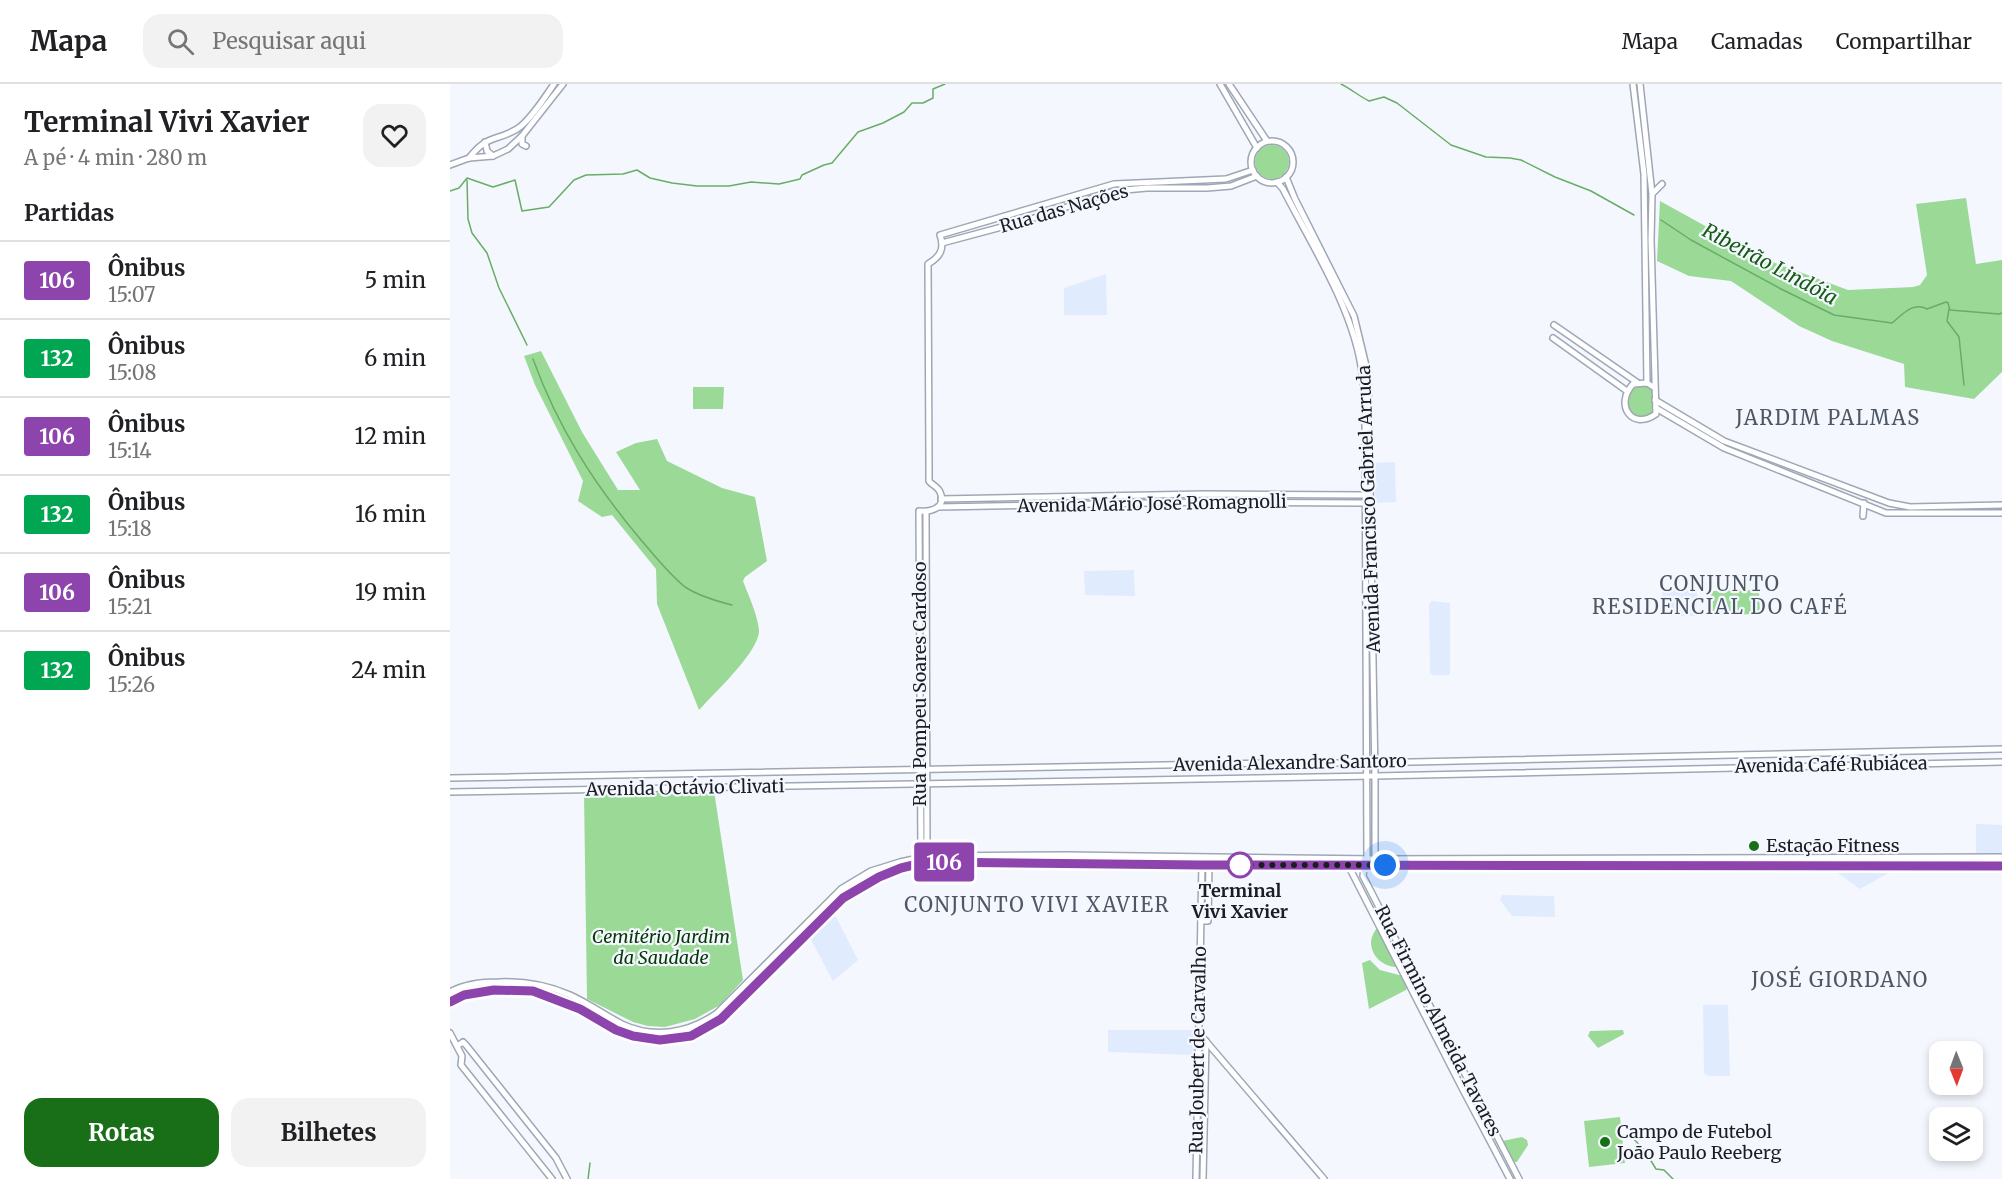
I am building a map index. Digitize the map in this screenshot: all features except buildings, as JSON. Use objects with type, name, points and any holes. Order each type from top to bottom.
[{"type":"street","points":[[469,158],[485,142],[519,128],[554,84]]},
{"type":"street","points":[[450,165],[469,158],[502,153],[522,136],[563,84]]},
{"type":"street","points":[[1220,84],[1257,147]]},
{"type":"street","points":[[1229,84],[1267,141]]},
{"type":"street","points":[[1633,84],[1644,174],[1647,383]]},
{"type":"street","points":[[1640,84],[1652,194],[1656,414],[1650,418],[1636,419],[1629,415],[1624,400],[1633,384],[1647,383],[1655,388]]},
{"type":"street","points":[[501,134],[513,144]]},
{"type":"street","points":[[522,136],[522,144],[526,146]]},
{"type":"street","points":[[1267,141],[1280,142],[1291,151],[1293,165],[1286,177],[1277,182],[1266,182],[1253,170],[1252,157],[1257,147],[1267,141]]},
{"type":"street","points":[[485,142],[486,152],[493,156]]},
{"type":"street","name":"Rua das Nações","points":[[1253,170],[1226,179],[1114,184],[940,235],[942,243],[954,240],[1114,191],[1231,186],[1257,176]]},
{"type":"street","name":"Avenida Francisco Gabriel Arruda","points":[[1286,177],[1354,316],[1360,333],[1368,374],[1376,776],[1375,859]]},
{"type":"street","name":"Avenida Francisco Gabriel Arruda","points":[[1277,182],[1283,189],[1324,269],[1352,333],[1361,366],[1365,406],[1365,495],[1369,503],[1367,862]]},
{"type":"street","points":[[1652,194],[1662,184]]},
{"type":"street","points":[[952,232],[954,240]]},
{"type":"street","points":[[938,507],[941,499],[939,490],[929,481],[928,264],[941,254],[942,243]]},
{"type":"street","points":[[1554,325],[1638,383]]},
{"type":"street","points":[[1553,338],[1627,391]]},
{"type":"street","points":[[1590,366],[1597,356]]},
{"type":"street","points":[[1655,400],[1724,441],[1889,503],[1910,507],[2002,505]]},
{"type":"street","points":[[1656,408],[1724,448],[1886,513],[2002,513]]},
{"type":"street","name":"Avenida Mário José Romagnolli","points":[[941,499],[1206,494],[1365,495]]},
{"type":"street","name":"Avenida Mário José Romagnolli","points":[[938,507],[1205,502],[1369,503]]},
{"type":"street","points":[[1863,516],[1864,503]]},
{"type":"street","name":"Rua Pompeu Soares Cardoso","points":[[925,856],[922,512],[934,511],[938,507]]},
{"type":"street","name":"Avenida Café Rubiácea","points":[[1660,755],[2002,749]]},
{"type":"street","name":"Avenida Alexandre Santoro","points":[[924,770],[1367,763],[1660,755]]},
{"type":"street","name":"Avenida Café Rubiácea","points":[[1659,768],[2002,762]]},
{"type":"street","name":"Avenida Alexandre Santoro","points":[[924,783],[1376,776],[1659,768]]},
{"type":"street","name":"Avenida Octávio Clivati","points":[[450,778],[924,770]]},
{"type":"street","name":"Avenida Octávio Clivati","points":[[450,792],[924,783]]},
{"type":"street","points":[[914,865],[925,860],[925,856]]},
{"type":"street","points":[[691,1036],[692,1030],[717,1013],[841,889],[871,872],[925,856],[1267,857],[1367,862],[2002,857]]},
{"type":"street","points":[[1267,857],[1267,865]]},
{"type":"street","points":[[1201,865],[1204,858]]},
{"type":"street","points":[[1204,858],[1209,865]]},
{"type":"street","points":[[1292,864],[1290,860],[1300,858]]},
{"type":"street","points":[[450,1002],[471,993],[514,989],[533,991],[563,1001],[616,1030],[633,1036],[660,1040],[691,1036],[721,1019],[843,898],[872,879],[900,865],[965,861],[1348,865],[1375,859],[2002,866]]},
{"type":"street","name":"Rua Firmino Almeida Tavares","points":[[1367,862],[1363,876],[1519,1179]]},
{"type":"street","name":"Rua Joubert de Carvalho","points":[[1196,1179],[1201,865]]},
{"type":"street","name":"Rua Joubert de Carvalho","points":[[1201,921],[1208,921],[1209,865]]},
{"type":"street","name":"Rua Firmino Almeida Tavares","points":[[1348,865],[1510,1179]]},
{"type":"street","points":[[450,992],[478,983],[513,981],[552,988],[582,1001],[619,1023],[643,1031],[660,1033],[676,1031],[703,1022]]},
{"type":"street","points":[[740,999],[747,988],[747,983]]},
{"type":"street","points":[[563,1001],[578,1005],[582,1001]]},
{"type":"street","points":[[1198,1032],[1324,1179]]},
{"type":"street","points":[[450,1033],[462,1056],[461,1065],[552,1179]]},
{"type":"street","points":[[450,1039],[457,1046]]},
{"type":"street","name":"Rua Joubert de Carvalho","points":[[1203,1179],[1206,1041]]},
{"type":"street","points":[[457,1046],[463,1042],[559,1162],[567,1179]]},
{"type":"street","points":[[1205,1055],[1214,1050]]},
{"type":"shaded area","points":[[1106,274],[1107,315],[1064,315],[1064,288]]},
{"type":"shaded area","points":[[1395,462],[1396,502],[1375,503],[1373,463]]},
{"type":"shaded area","points":[[1134,570],[1135,596],[1085,595],[1084,571]]},
{"type":"shaded area","points":[[1697,590],[1697,616],[1663,616],[1662,591]]},
{"type":"shaded area","points":[[1431,601],[1450,603],[1450,674],[1448,675],[1430,673],[1429,605]]},
{"type":"shaded area","points":[[1976,824],[2002,825],[2002,853],[1976,853]]},
{"type":"shaded area","points":[[1834,870],[1892,871],[1860,889]]},
{"type":"shaded area","points":[[1502,895],[1554,896],[1555,917],[1512,916],[1500,900]]},
{"type":"shaded area","points":[[834,913],[858,960],[833,981],[809,936]]},
{"type":"shaded area","points":[[1703,1005],[1728,1005],[1730,1076],[1704,1074]]},
{"type":"shaded area","points":[[1108,1030],[1194,1030],[1194,1055],[1108,1052]]},
{"type":"green space","points":[[1272,145],[1284,150],[1289,162],[1284,174],[1272,179],[1260,174],[1255,162],[1260,150]]},
{"type":"green space","points":[[1966,198],[1976,264],[2002,260],[2002,372],[1974,399],[1905,387],[1904,364],[1832,341],[1799,326],[1731,281],[1689,276],[1657,261],[1660,201],[1767,260],[1848,290],[1913,287],[1920,285],[1927,275],[1916,204]]},
{"type":"green space","points":[[541,351],[582,432],[618,490],[640,490],[616,452],[636,443],[657,439],[667,461],[722,488],[755,497],[767,561],[743,581],[756,617],[759,630],[757,639],[744,660],[699,710],[657,604],[656,569],[612,515],[602,517],[578,501],[583,481],[535,385],[524,356]]},
{"type":"green space","points":[[1642,385],[1652,389],[1652,414],[1642,417],[1636,416],[1628,409],[1628,397],[1631,391]]},
{"type":"green space","points":[[693,387],[724,387],[723,409],[693,409]]},
{"type":"green space","points":[[1759,590],[1760,614],[1711,615],[1711,591]]},
{"type":"green space","name":"Cemitério Jardim da Saudade","points":[[714,791],[743,980],[720,1005],[695,1019],[665,1027],[633,1022],[587,999],[584,794]]},
{"type":"green space","points":[[1377,928],[1397,967],[1383,963],[1373,952],[1371,940]]},
{"type":"green space","points":[[1370,960],[1380,970],[1403,976],[1408,987],[1369,1009],[1362,963]]},
{"type":"green space","points":[[1623,1030],[1624,1034],[1598,1048],[1588,1036],[1590,1031]]},
{"type":"green space","name":"Campo de Futebol João Paulo Reeberg","points":[[1620,1117],[1625,1163],[1589,1167],[1584,1121]]},
{"type":"green space","points":[[1522,1137],[1527,1140],[1528,1145],[1517,1162],[1511,1162],[1502,1141]]},
{"type":"waterway","name":"Ribeirão Lindóia","points":[[450,191],[459,188],[467,178],[493,187],[515,180],[522,211],[549,207],[574,180],[586,175],[623,174],[637,170],[650,178],[697,186],[729,186],[751,182],[779,184],[800,179],[802,175],[832,163],[858,132],[904,112],[912,103],[923,103],[933,98],[933,89],[945,84]]},
{"type":"waterway","name":"Ribeirão Lindóia","points":[[1341,84],[1369,101],[1384,97],[1397,103],[1451,145],[1486,157],[1521,160],[1591,191],[1634,215]]},
{"type":"waterway","points":[[467,180],[468,219],[472,233],[487,253],[499,288],[527,345]]},
{"type":"waterway","name":"Ribeirão Lindóia","points":[[1661,220],[1691,240],[1834,315],[1892,323],[1912,308],[1927,309],[1946,302],[1950,310],[2002,313]]},
{"type":"waterway","points":[[1949,309],[1947,321],[1959,337],[1964,385]]},
{"type":"waterway","points":[[533,359],[566,432],[593,476],[624,519],[685,587],[708,598],[732,605]]},
{"type":"waterway","points":[[1631,1136],[1645,1151],[1656,1169],[1664,1170],[1673,1179]]},
{"type":"waterway","points":[[588,1179],[590,1163]]},
{"type":"bus line","name":"106","points":[[450,1002],[464,995],[478,992],[514,989],[533,991],[563,1001],[616,1030],[633,1036],[651,1040],[691,1036],[721,1019],[843,898],[872,879],[926,862],[1201,865],[2002,866]]},
{"type":"place","name":"Estação Fitness","points":[[1754,846]]},
{"type":"place","name":"Terminal Vivi Xavier","points":[[1240,865]]},
{"type":"place","name":"Campo de Futebol João Paulo Reeberg","points":[[1605,1142]]},
{"type":"district","name":"JARDIM PALMAS","points":[[1828,418]]},
{"type":"district","name":"CONJUNTO RESIDENCIAL DO CAFÉ","points":[[1720,596]]},
{"type":"district","name":"CONJUNTO VIVI XAVIER","points":[[1037,905]]},
{"type":"district","name":"JOSÉ GIORDANO","points":[[1840,980]]},
{"type":"route","points":[[1240,865],[1385,865]]}]
